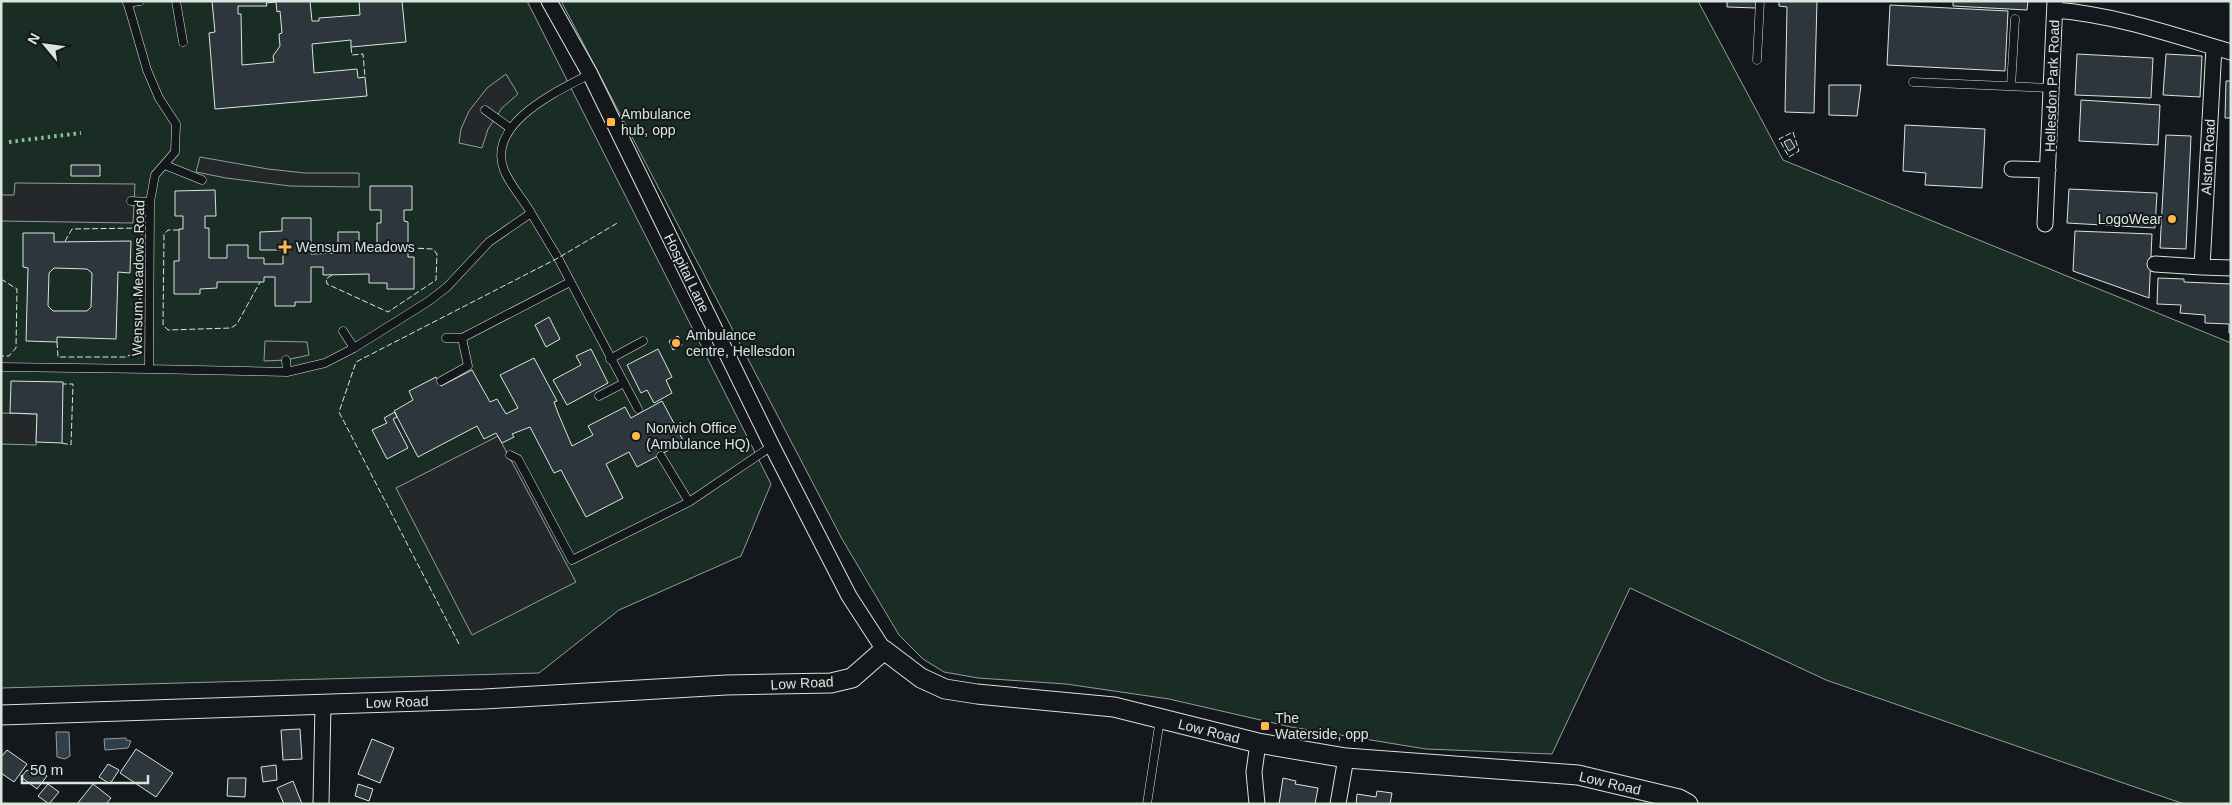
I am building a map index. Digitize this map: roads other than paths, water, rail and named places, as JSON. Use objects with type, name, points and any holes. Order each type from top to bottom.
[{"type":"street","name":"Hospital Lane","points":[[549,1],[590,74],[772,446],[849,596],[884,650]]},
{"type":"street","name":"Alston Road","points":[[2055,6],[2120,20],[2225,48],[2202,267]]},
{"type":"street","name":"Hellesdon Park Road","points":[[2045,224],[2055,6]]},
{"type":"street","name":"Hellesdon Park Road","points":[[2012,169],[2048,170]]},
{"type":"street","points":[[2155,264],[2231,268]]},
{"type":"street","name":"Low Road","points":[[1,715],[484,699],[726,685],[831,683],[852,678],[884,650],[921,678],[945,689],[977,694],[1114,707],[1258,743],[1346,758],[1578,774],[1679,799],[1688,804]]},
{"type":"street","points":[[321,804],[323,704]]},
{"type":"street","points":[[1257,804],[1254,772],[1258,743]]},
{"type":"street","points":[[1338,804],[1346,758]]},
{"type":"lane","points":[[127,2],[140,1]]},
{"type":"lane","points":[[176,1],[183,42]]},
{"type":"lane","points":[[1757,60],[1760,1]]},
{"type":"lane","name":"Wensum Meadows Road","points":[[127,2],[147,70],[159,98],[176,124],[175,152],[155,176],[150,202],[149,369],[287,372],[325,363],[354,348],[429,301],[447,287],[489,242],[531,213]]},
{"type":"lane","points":[[2011,86],[2015,19]]},
{"type":"lane","points":[[590,74],[522,114],[510,128],[502,154],[504,169],[570,282],[610,360],[638,409]]},
{"type":"lane","points":[[1913,82],[2052,88]]},
{"type":"lane","points":[[485,110],[510,128]]},
{"type":"lane","points":[[165,165],[202,180]]},
{"type":"lane","points":[[132,200],[150,202]]},
{"type":"lane","points":[[446,338],[462,338],[570,282]]},
{"type":"lane","points":[[343,331],[354,348]]},
{"type":"lane","points":[[441,381],[468,366],[462,338]]},
{"type":"lane","points":[[610,360],[643,341]]},
{"type":"lane","points":[[286,360],[287,372]]},
{"type":"lane","points":[[1,367],[149,369]]},
{"type":"lane","points":[[599,396],[624,383]]},
{"type":"lane","points":[[510,455],[518,460],[572,560],[689,502],[772,446]]},
{"type":"lane","points":[[661,456],[689,502]]},
{"type":"lane","points":[[1147,804],[1160,719]]},
{"type":"water","points":[[56,732],[69,732],[70,756],[65,759],[57,757]]},
{"type":"water","points":[[126,738],[126,740],[131,741],[128,748],[105,750],[104,739]]},
{"type":"place","name":"Ambulance hub, opp","points":[[611,122]]},
{"type":"place","name":"LogoWear","points":[[2172,219]]},
{"type":"place","name":"Wensum Meadows","points":[[285,247]]},
{"type":"place","name":"Ambulance centre, Hellesdon","points":[[676,343]]},
{"type":"place","name":"Norwich Office (Ambulance HQ)","points":[[636,436]]},
{"type":"place","name":"The Waterside, opp","points":[[1265,726]]}]
